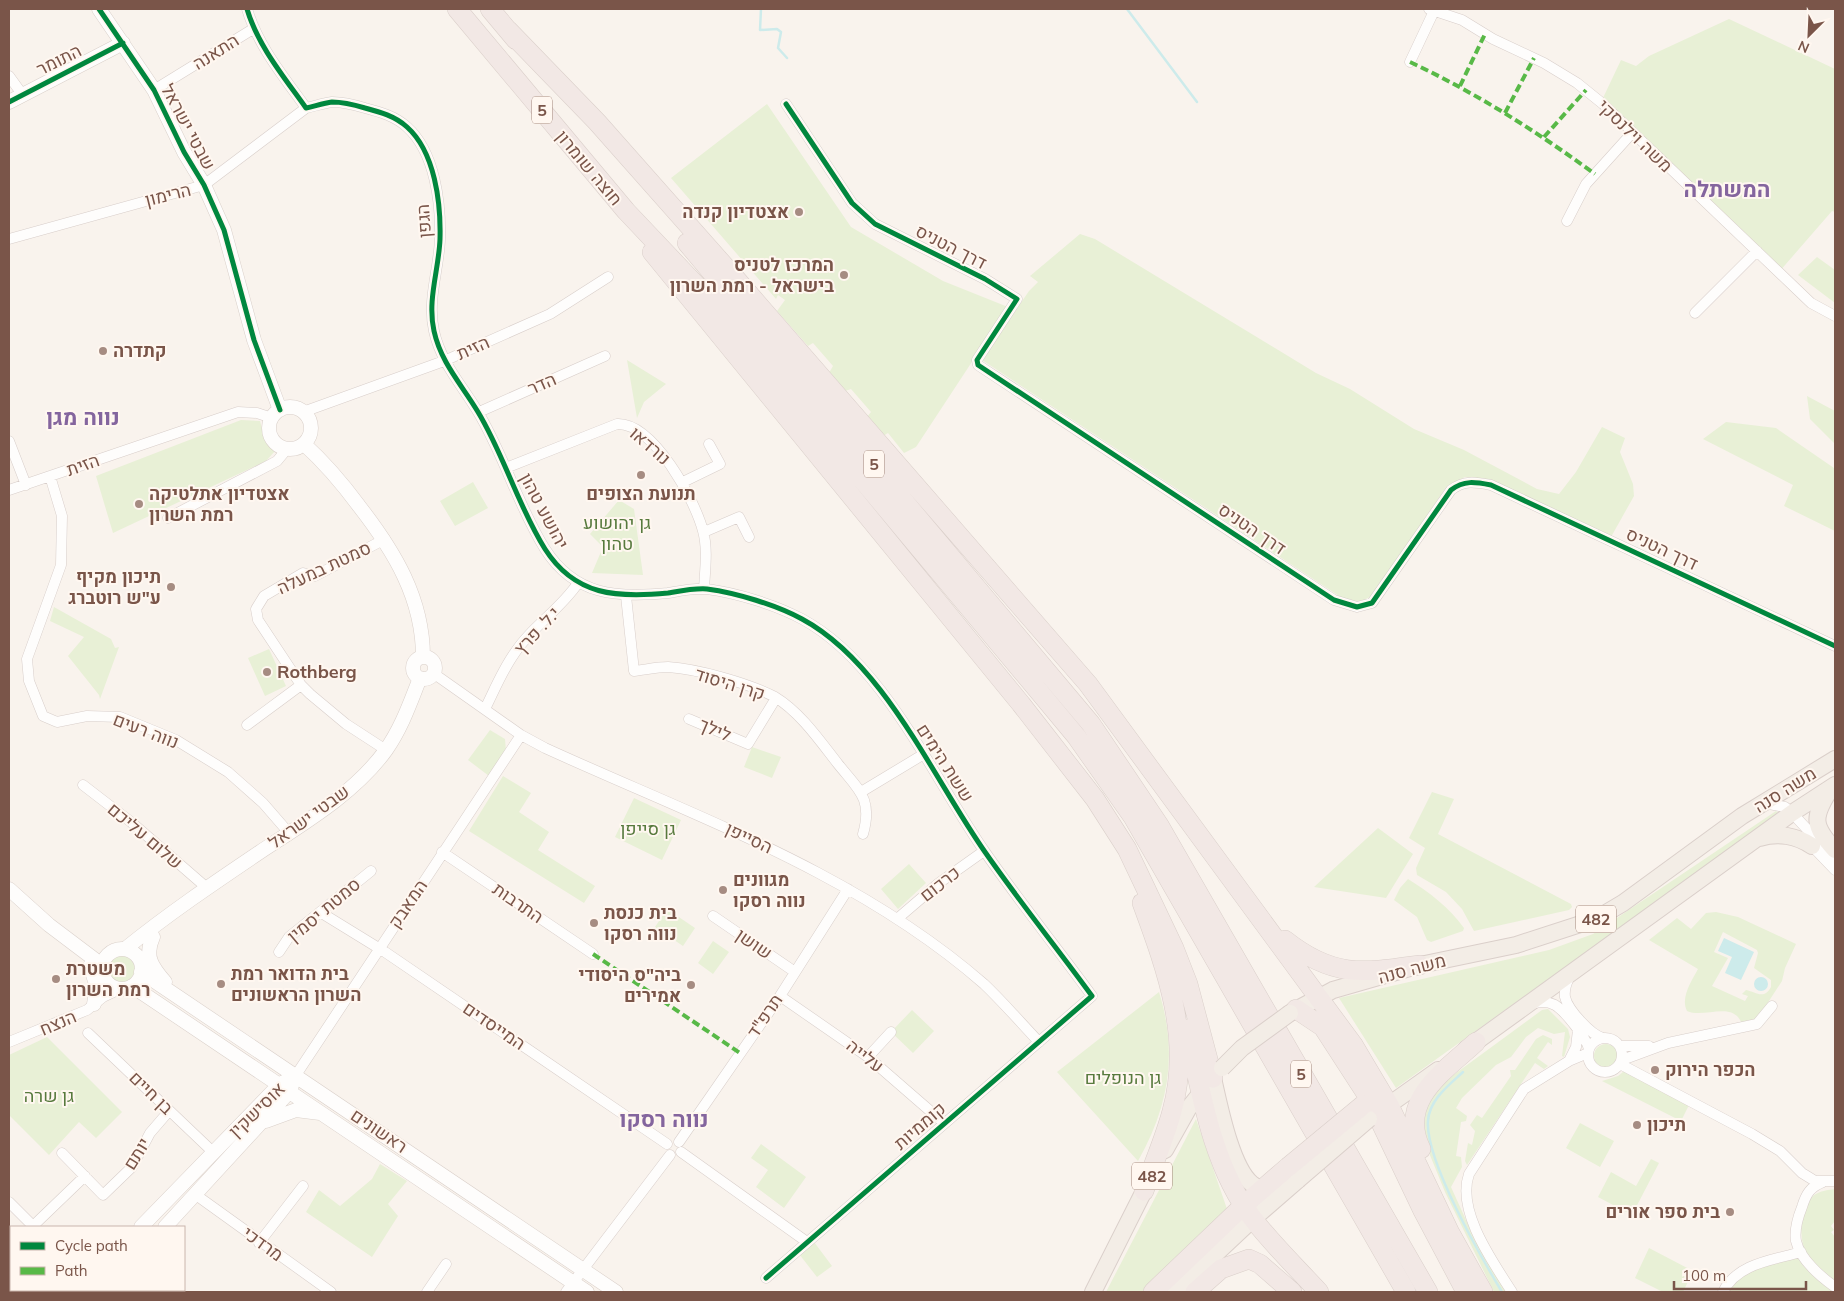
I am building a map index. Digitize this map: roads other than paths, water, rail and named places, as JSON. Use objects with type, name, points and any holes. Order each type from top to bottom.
[{"type":"highway","name":"חוצה שומרון","points":[[457,9],[626,211]]},
{"type":"highway","name":"5","points":[[490,9],[588,128],[680,234],[1091,724],[1159,825],[1428,1292]]},
{"type":"highway","points":[[508,30],[597,122],[1088,684],[1318,996],[1373,1076],[1374,1108],[1422,1209],[1466,1292]]},
{"type":"highway","points":[[626,211],[673,280],[1048,737],[1101,807],[1127,849],[1153,899],[1188,984],[1212,1079],[1212,1134],[1226,1171],[1248,1212],[1319,1292]]},
{"type":"highway","name":"5","points":[[626,211],[658,242],[737,330],[1076,736],[1098,766],[1133,817],[1406,1292]]},
{"type":"highway","points":[[1048,737],[1112,843],[1140,896],[1166,968],[1181,1000],[1212,1079]]},
{"type":"highway","points":[[1267,926],[1300,952],[1331,966],[1354,972],[1420,965]]},
{"type":"highway","points":[[1144,1190],[1172,1112],[1180,1068],[1175,1005],[1166,968]]},
{"type":"highway","points":[[1293,1011],[1323,1027],[1374,1108],[1483,1292]]},
{"type":"highway","points":[[1476,1042],[1426,1089],[1416,1106],[1414,1124],[1417,1143],[1464,1239],[1483,1292]]},
{"type":"highway","points":[[1153,1292],[1248,1212],[1263,1190],[1291,1178],[1374,1108]]},
{"type":"highway","points":[[1195,1292],[1221,1269],[1249,1259],[1260,1264],[1292,1292]]},
{"type":"main road","name":"משה סנה","points":[[1093,1292],[1144,1190],[1188,1109],[1212,1079],[1242,1048],[1293,1011],[1318,996],[1420,965],[1516,945],[1596,919],[1623,903],[1742,816],[1835,759]]},
{"type":"main road","name":"משה סנה","points":[[1374,1108],[1476,1042],[1792,812],[1834,786]]},
{"type":"main road","points":[[1834,786],[1821,804],[1816,823],[1819,832],[1835,850]]},
{"type":"main road","points":[[1754,841],[1768,836],[1779,835],[1800,839],[1812,846]]},
{"type":"main road","points":[[1212,1079],[1235,1158],[1251,1183],[1263,1190]]},
{"type":"main road","points":[[1175,1292],[1248,1212],[1291,1178]]},
{"type":"street","name":"שבטי ישראל","points":[[99,9],[154,90],[184,152],[204,185],[224,230],[276,414]]},
{"type":"street","points":[[247,9],[253,29],[273,62],[306,108]]},
{"type":"street","points":[[1454,9],[1462,20]]},
{"type":"street","points":[[1410,62],[1432,10],[1462,20]]},
{"type":"street","name":"משה וילנסקי","points":[[1462,20],[1577,83],[1603,104],[1632,134],[1811,303],[1835,316]]},
{"type":"street","name":"התאנה","points":[[154,90],[253,29]]},
{"type":"street","name":"התומר","points":[[9,102],[123,43]]},
{"type":"street","points":[[9,76],[22,94]]},
{"type":"street","name":"הגפן","points":[[306,108],[332,102],[358,106],[387,114],[407,127],[423,148],[433,176],[439,215],[440,239],[432,304],[433,329],[444,361]]},
{"type":"street","name":"דרך הטניס","points":[[786,104],[852,203],[865,216],[875,224],[984,279],[1017,299],[977,360],[978,365],[1334,600],[1356,607],[1372,603],[1450,490],[1457,485],[1472,482],[1491,485],[1835,646]]},
{"type":"street","name":"הרימון","points":[[9,239],[204,185],[306,108]]},
{"type":"street","points":[[1567,221],[1586,184],[1632,134]]},
{"type":"street","points":[[1694,313],[1757,251]]},
{"type":"street","name":"הזית","points":[[303,412],[444,361],[550,314],[608,278]]},
{"type":"street","name":"הדר","points":[[479,412],[605,356]]},
{"type":"street","name":"יהושע טהון","points":[[444,361],[479,412],[544,548],[561,571],[578,583],[608,593],[626,596],[704,589]]},
{"type":"street","points":[[168,518],[277,461],[287,449],[304,444],[310,431],[310,424],[303,412],[292,408],[276,414],[269,431],[275,443],[287,449]]},
{"type":"street","name":"הזית","points":[[9,490],[238,412],[276,414]]},
{"type":"street","name":"נורדאו","points":[[506,468],[617,424],[624,424],[658,450],[683,482],[704,532],[706,562],[704,589]]},
{"type":"street","points":[[9,441],[26,485]]},
{"type":"street","points":[[304,444],[327,465],[385,539],[406,575],[419,617],[423,658]]},
{"type":"street","points":[[683,482],[720,464],[709,444]]},
{"type":"street","name":"נווה רעים","points":[[50,476],[62,516],[61,565],[26,658],[29,681],[43,716],[57,722],[87,716],[120,717],[176,740],[228,772],[263,803],[289,833]]},
{"type":"street","points":[[704,532],[739,517],[749,537]]},
{"type":"street","name":"סמטת במעלה","points":[[385,539],[315,576],[303,573],[260,600],[256,609],[258,620],[301,685],[346,724],[386,750]]},
{"type":"street","name":"י.ל. פרץ","points":[[485,709],[514,654],[566,600],[578,583]]},
{"type":"street","name":"ששת הימים","points":[[704,589],[741,596],[792,615],[826,634],[844,649],[862,668],[924,754],[984,851],[1092,996]]},
{"type":"street","name":"קרן היסוד","points":[[626,596],[634,671],[667,667],[719,677],[776,698],[815,735],[860,792],[868,811],[863,834]]},
{"type":"street","points":[[423,658],[433,662],[434,673],[427,678],[420,678],[415,673],[413,667],[417,660],[423,658]]},
{"type":"street","name":"הסייפן","points":[[434,673],[521,734],[552,751],[765,845],[848,889],[897,919],[984,985],[1039,1042]]},
{"type":"street","name":"שבטי ישראל","points":[[119,950],[289,833],[362,778],[386,750],[403,722],[420,678]]},
{"type":"street","points":[[247,725],[301,685]]},
{"type":"street","name":"לילך","points":[[689,719],[748,744],[776,698]]},
{"type":"street","name":"המאבק","points":[[296,1075],[378,948],[521,734]]},
{"type":"street","points":[[860,792],[924,754]]},
{"type":"street","name":"שלום עליכם","points":[[82,785],[132,822],[207,888]]},
{"type":"street","points":[[1764,803],[1785,807],[1792,812],[1835,859]]},
{"type":"street","points":[[1812,846],[1835,870]]},
{"type":"street","name":"כרכום","points":[[897,919],[939,882],[984,851]]},
{"type":"street","name":"התרבות","points":[[442,852],[593,954]]},
{"type":"street","name":"סמטת יסמין","points":[[279,952],[289,937],[371,871]]},
{"type":"street","points":[[9,889],[49,925],[77,944],[104,953],[119,950],[132,952],[141,967],[137,982],[116,982],[99,1000],[97,997],[96,980],[77,944]]},
{"type":"street","name":"תרפ\"ד","points":[[680,1147],[848,889]]},
{"type":"street","name":"המייסדים","points":[[320,912],[378,948],[667,1144]]},
{"type":"street","name":"שושן","points":[[713,916],[795,972]]},
{"type":"street","name":"שבטי ישראל","points":[[141,967],[160,923]]},
{"type":"street","points":[[153,938],[148,950],[152,966],[181,998]]},
{"type":"street","name":"ראשונים","points":[[77,944],[116,982],[324,1114],[570,1287],[587,1292]]},
{"type":"street","points":[[116,982],[104,959],[119,950]]},
{"type":"street","name":"ראשונים","points":[[141,967],[181,998],[616,1292]]},
{"type":"street","points":[[1574,970],[1568,980],[1565,996],[1567,1001],[1586,1027],[1598,1037],[1613,1039],[1620,1046],[1621,1062]]},
{"type":"street","name":"עלייה","points":[[780,996],[868,1057],[944,1124]]},
{"type":"street","name":"קוממיות","points":[[766,1278],[1092,996]]},
{"type":"street","name":"הנצח","points":[[9,1042],[87,1010],[99,1000]]},
{"type":"street","points":[[1524,1007],[1540,1001],[1555,1006],[1588,1043],[1592,1067]]},
{"type":"street","points":[[1620,1046],[1655,1046],[1757,1024],[1772,1006]]},
{"type":"street","points":[[1569,1061],[1576,1047],[1578,1030]]},
{"type":"street","points":[[868,1057],[891,1032]]},
{"type":"street","name":"בן חיים","points":[[88,1033],[214,1153]]},
{"type":"street","points":[[1512,1292],[1496,1267],[1469,1214],[1465,1184],[1469,1174],[1524,1089],[1569,1061],[1588,1052],[1594,1042],[1603,1038]]},
{"type":"street","points":[[1556,1069],[1583,1064],[1602,1073],[1609,1072],[1621,1062],[1655,1046]]},
{"type":"street","points":[[1621,1062],[1752,1134],[1780,1152],[1802,1173],[1815,1181],[1835,1181]]},
{"type":"street","name":"אוסישקין","points":[[142,1226],[214,1153],[285,1088],[296,1075]]},
{"type":"street","name":"אוסישקין","points":[[166,1226],[263,1122],[285,1088]]},
{"type":"street","points":[[263,1122],[296,1110],[324,1114]]},
{"type":"street","name":"יותם","points":[[85,1176],[103,1195],[132,1167],[150,1133],[170,1111]]},
{"type":"street","points":[[680,1147],[676,1156],[670,1156],[666,1152],[667,1144],[673,1140],[807,1242]]},
{"type":"street","points":[[35,1226],[85,1176],[62,1153]]},
{"type":"street","points":[[570,1287],[670,1156]]},
{"type":"street","points":[[1823,1182],[1814,1186],[1808,1192],[1799,1213],[1796,1241],[1801,1252],[1817,1273],[1835,1287]]},
{"type":"street","points":[[259,1242],[303,1186]]},
{"type":"street","name":"מרדכי","points":[[196,1195],[331,1292]]},
{"type":"street","points":[[9,1202],[33,1226]]},
{"type":"street","points":[[1723,1292],[1734,1277],[1749,1267],[1801,1252]]},
{"type":"street","points":[[427,1292],[446,1264]]},
{"type":"water","points":[[1724,938],[1754,952],[1741,980],[1725,973],[1732,957],[1718,951]]},
{"type":"water","points":[[1758,977],[1764,977],[1768,984],[1764,991],[1758,991],[1754,987],[1754,981]]},
{"type":"waterway","points":[[761,9],[760,30],[777,29],[781,32],[778,48],[787,58]]},
{"type":"waterway","points":[[1127,9],[1197,102]]},
{"type":"waterway","points":[[1463,1072],[1446,1088],[1432,1106],[1428,1121],[1429,1138],[1435,1159],[1456,1208],[1502,1292]]},
{"type":"place","name":"אצטדיון קנדה","points":[[799,212]]},
{"type":"place","name":"המרכז לטניס בישראל - רמת השרון","points":[[844,275]]},
{"type":"place","name":"קתדרה","points":[[103,351]]},
{"type":"place","name":"תנועת הצופים","points":[[641,475]]},
{"type":"place","name":"אצטדיון אתלטיקה רמת השרון","points":[[139,504]]},
{"type":"place","name":"תיכון מקיף ע\"ש רוטברג","points":[[171,587]]},
{"type":"place","name":"Rothberg","points":[[267,672]]},
{"type":"place","name":"מגוונים נווה רסקו","points":[[723,890]]},
{"type":"place","name":"בית כנסת נווה רסקו","points":[[594,923]]},
{"type":"place","name":"משטרת רמת השרון","points":[[56,979]]},
{"type":"place","name":"בית הדואר רמת השרון הראשונים","points":[[221,984]]},
{"type":"place","name":"ביה\"ס היסודי אמירים","points":[[691,985]]},
{"type":"place","name":"הכפר הירוק","points":[[1655,1070]]},
{"type":"place","name":"תיכון","points":[[1637,1125]]},
{"type":"place","name":"בית ספר אורים","points":[[1730,1212]]},
{"type":"district","name":"המשתלה","points":[[1727,189]]},
{"type":"district","name":"נווה מגן","points":[[83,417]]},
{"type":"district","name":"נווה רסקו","points":[[664,1119]]},
{"type":"park label","name":"גן יהושוע טהון","points":[[617,533]]},
{"type":"park label","name":"גן סייפן","points":[[648,829]]},
{"type":"park label","name":"גן הנופלים","points":[[1123,1078]]},
{"type":"park label","name":"גן שרה","points":[[49,1096]]}]
